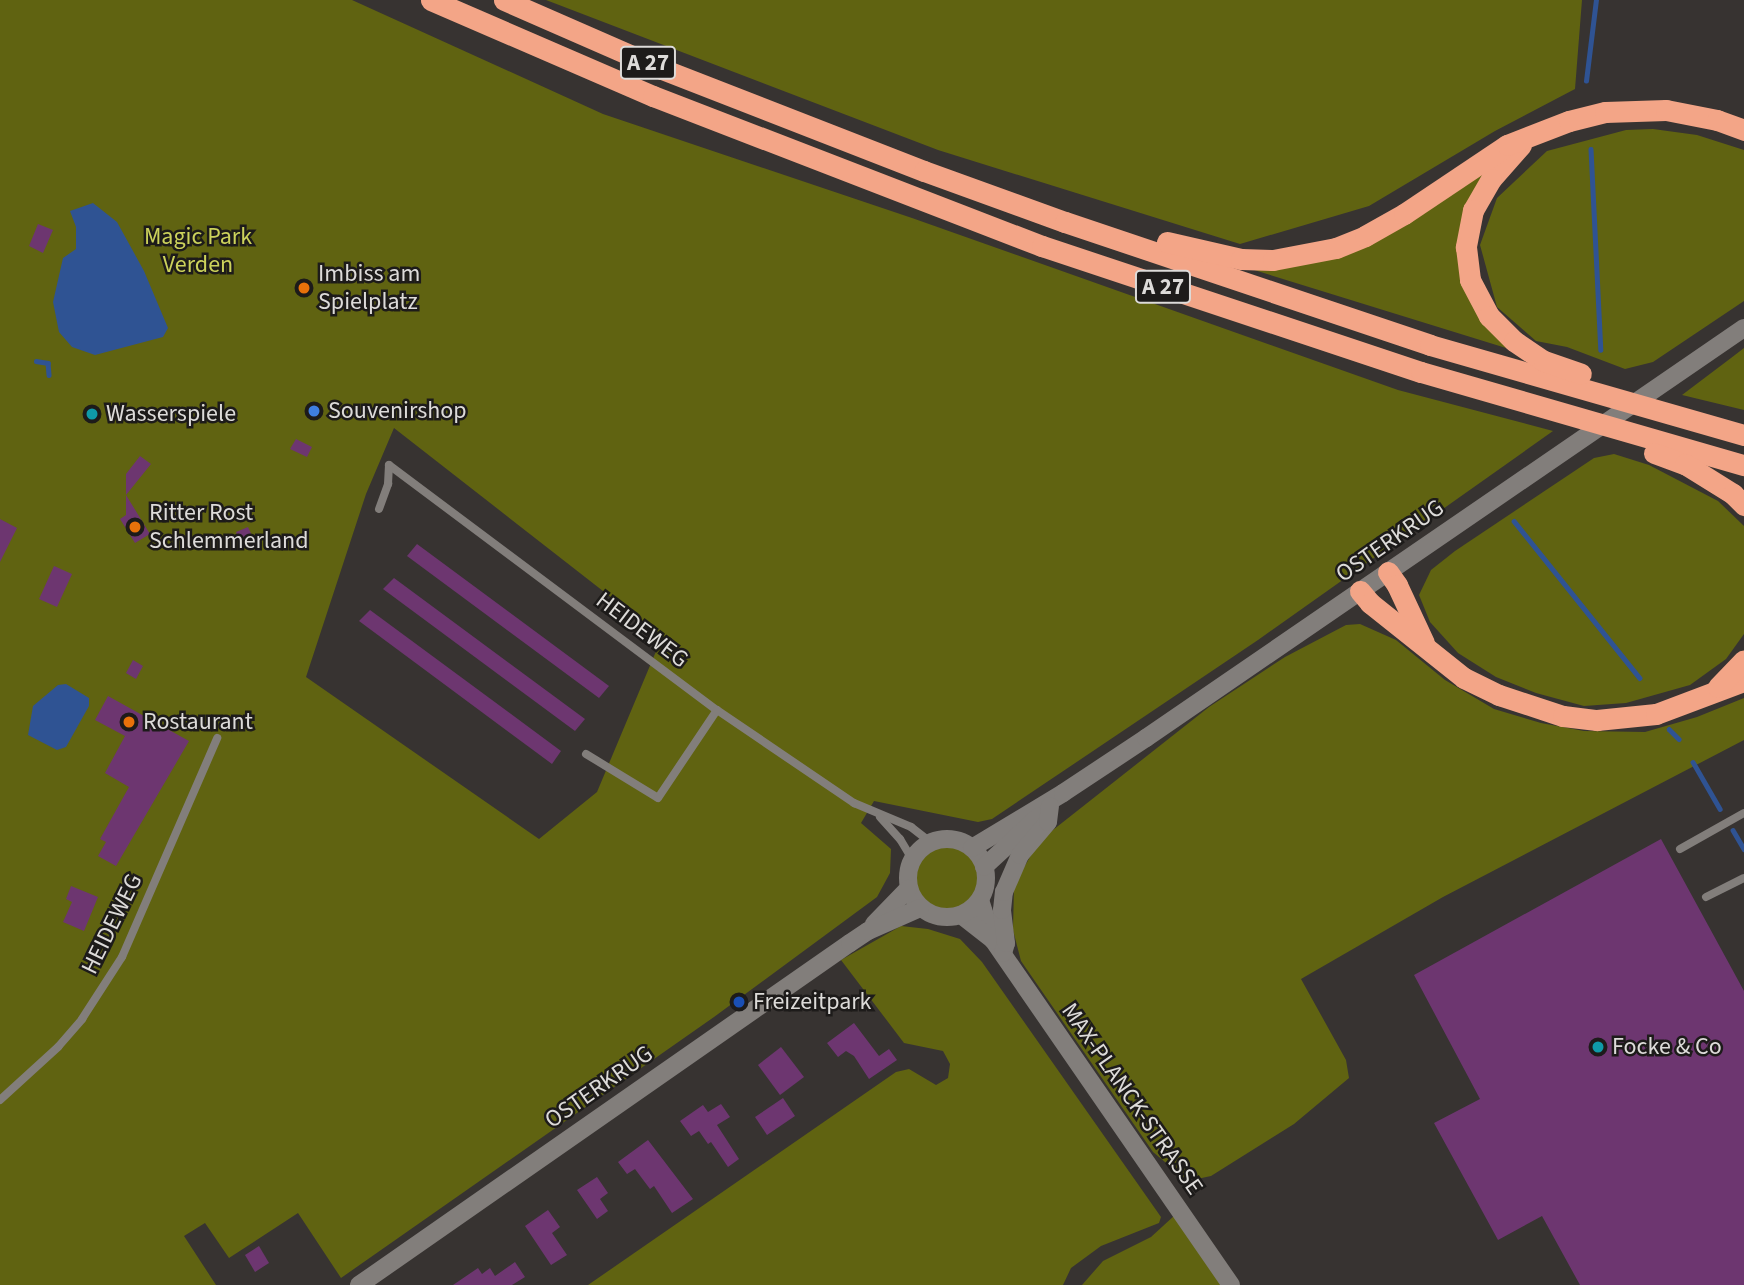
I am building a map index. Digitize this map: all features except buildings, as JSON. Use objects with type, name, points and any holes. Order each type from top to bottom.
[{"type":"highway","name":"A 27","points":[[431,0],[750,135],[1042,246],[1421,372],[1744,465]]},
{"type":"highway","name":"A 27","points":[[508,2],[662,69],[911,167],[1080,227],[1430,345],[1744,435]]},
{"type":"highway","points":[[1080,227],[1106,223],[1190,249],[1241,259],[1302,256],[1365,236],[1404,214],[1485,157],[1532,134],[1585,116],[1646,109],[1701,116],[1744,130]]},
{"type":"highway","points":[[1532,134],[1497,170],[1473,210],[1466,247],[1475,293],[1501,330],[1526,350],[1562,368],[1627,388],[1647,407]]},
{"type":"highway","points":[[1595,423],[1615,442],[1685,464],[1733,494],[1744,505]]},
{"type":"highway","points":[[1388,572],[1398,585],[1426,648]]},
{"type":"highway","points":[[1360,591],[1370,603],[1464,678],[1499,695],[1563,716],[1597,720],[1656,714],[1744,681]]},
{"type":"highway","points":[[1709,696],[1744,660]]},
{"type":"main road","name":"OSTERKRUG","points":[[971,848],[1063,793],[1744,328]]},
{"type":"main road","name":"OSTERKRUG","points":[[984,867],[1063,793]]},
{"type":"main road","points":[[998,947],[1006,943],[1002,911],[1004,892],[1020,855],[1048,822],[1050,806]]},
{"type":"main road","points":[[954,839],[971,848],[984,867],[985,890],[980,900],[961,915],[941,917],[920,908],[908,889],[907,872],[912,859],[930,842],[954,839]]},
{"type":"main road","name":"OSTERKRUG","points":[[868,931],[908,889]]},
{"type":"main road","name":"MAX-PLANCK-STRASSE","points":[[980,900],[998,947],[1231,1285]]},
{"type":"main road","name":"OSTERKRUG","points":[[359,1285],[868,931],[920,908]]},
{"type":"main road","name":"MAX-PLANCK-STRASSE","points":[[961,915],[998,947]]},
{"type":"lane","name":"HEIDEWEG","points":[[379,509],[388,484],[389,465],[717,710],[854,803],[911,827],[930,842]]},
{"type":"lane","points":[[586,754],[658,798],[717,710]]},
{"type":"lane","name":"HEIDEWEG","points":[[0,1100],[58,1047],[82,1019],[122,957],[218,738]]},
{"type":"lane","name":"HEIDEWEG","points":[[878,815],[900,839],[912,859]]},
{"type":"lane","points":[[1680,849],[1743,815]]},
{"type":"lane","points":[[1706,897],[1744,877]]},
{"type":"green space","name":"Magic Park Verden","points":[[0,0],[352,0],[603,114],[912,218],[1398,390],[1553,431],[1258,640],[992,819],[978,822],[874,801],[861,823],[891,849],[890,873],[877,897],[714,1017],[341,1278],[298,1213],[229,1258],[205,1223],[184,1236],[216,1285],[0,1285]],"holes":[[[394,428],[662,637],[597,792],[539,839],[306,677],[366,494]]]},
{"type":"green space","points":[[546,0],[1582,0],[1575,89],[1495,131],[1369,206],[1240,244],[938,150]]},
{"type":"green space","points":[[1653,129],[1697,135],[1744,150],[1744,301],[1653,362],[1625,369],[1567,347],[1536,341],[1497,307],[1480,245],[1497,198],[1547,151],[1626,130]]},
{"type":"green space","points":[[1489,167],[1460,226],[1506,348],[1251,269],[1316,258]]},
{"type":"green space","points":[[1744,348],[1744,410],[1682,395],[1731,358]]},
{"type":"green space","points":[[1614,454],[1649,465],[1718,501],[1744,526],[1744,634],[1726,659],[1690,685],[1626,703],[1584,706],[1536,693],[1496,677],[1458,653],[1430,622],[1419,595],[1431,570],[1455,551],[1594,458]]},
{"type":"green space","points":[[1360,624],[1396,640],[1445,680],[1494,709],[1541,723],[1584,731],[1645,732],[1697,717],[1744,698],[1744,740],[1443,897],[1301,979],[1346,1060],[1349,1078],[1294,1124],[1211,1176],[1197,1179],[1183,1177],[1153,1152],[1021,961],[1013,930],[1014,885],[1039,841],[1209,707],[1285,657],[1346,625]]},
{"type":"green space","points":[[947,847],[959,849],[969,856],[976,866],[976,890],[969,900],[959,907],[947,909],[935,907],[925,900],[918,890],[916,878],[918,866],[925,856],[935,849]]},
{"type":"green space","points":[[901,926],[928,929],[960,939],[982,962],[1161,1217],[1159,1223],[1101,1246],[1071,1268],[1063,1285],[588,1285],[896,1072],[909,1069],[936,1085],[948,1078],[950,1064],[943,1051],[904,1043],[841,960]]},
{"type":"green space","points":[[1175,1215],[1226,1285],[1082,1285],[1103,1261],[1151,1237]]},
{"type":"water","points":[[93,203],[117,222],[144,271],[168,328],[163,337],[95,355],[72,347],[59,332],[53,302],[63,258],[76,249],[76,227],[70,211]]},
{"type":"water","points":[[66,684],[89,698],[89,706],[66,747],[57,750],[28,735],[33,706],[58,685]]},
{"type":"waterway","points":[[1586,81],[1596,0]]},
{"type":"waterway","points":[[1591,149],[1601,350]]},
{"type":"waterway","points":[[36,361],[48,363],[49,375]]},
{"type":"waterway","points":[[1514,521],[1640,678]]},
{"type":"waterway","points":[[1669,729],[1679,739]]},
{"type":"waterway","points":[[1693,762],[1720,809]]},
{"type":"waterway","points":[[1733,830],[1744,849]]},
{"type":"place","name":"Imbiss am Spielplatz","points":[[304,288]]},
{"type":"place","name":"Souvenirshop","points":[[314,411]]},
{"type":"place","name":"Wasserspiele","points":[[92,414]]},
{"type":"place","name":"Ritter Rost Schlemmerland","points":[[135,527]]},
{"type":"place","name":"Rostaurant","points":[[129,722]]},
{"type":"place","name":"Freizeitpark","points":[[739,1002]]},
{"type":"place","name":"Focke & Co","points":[[1598,1047]]}]
